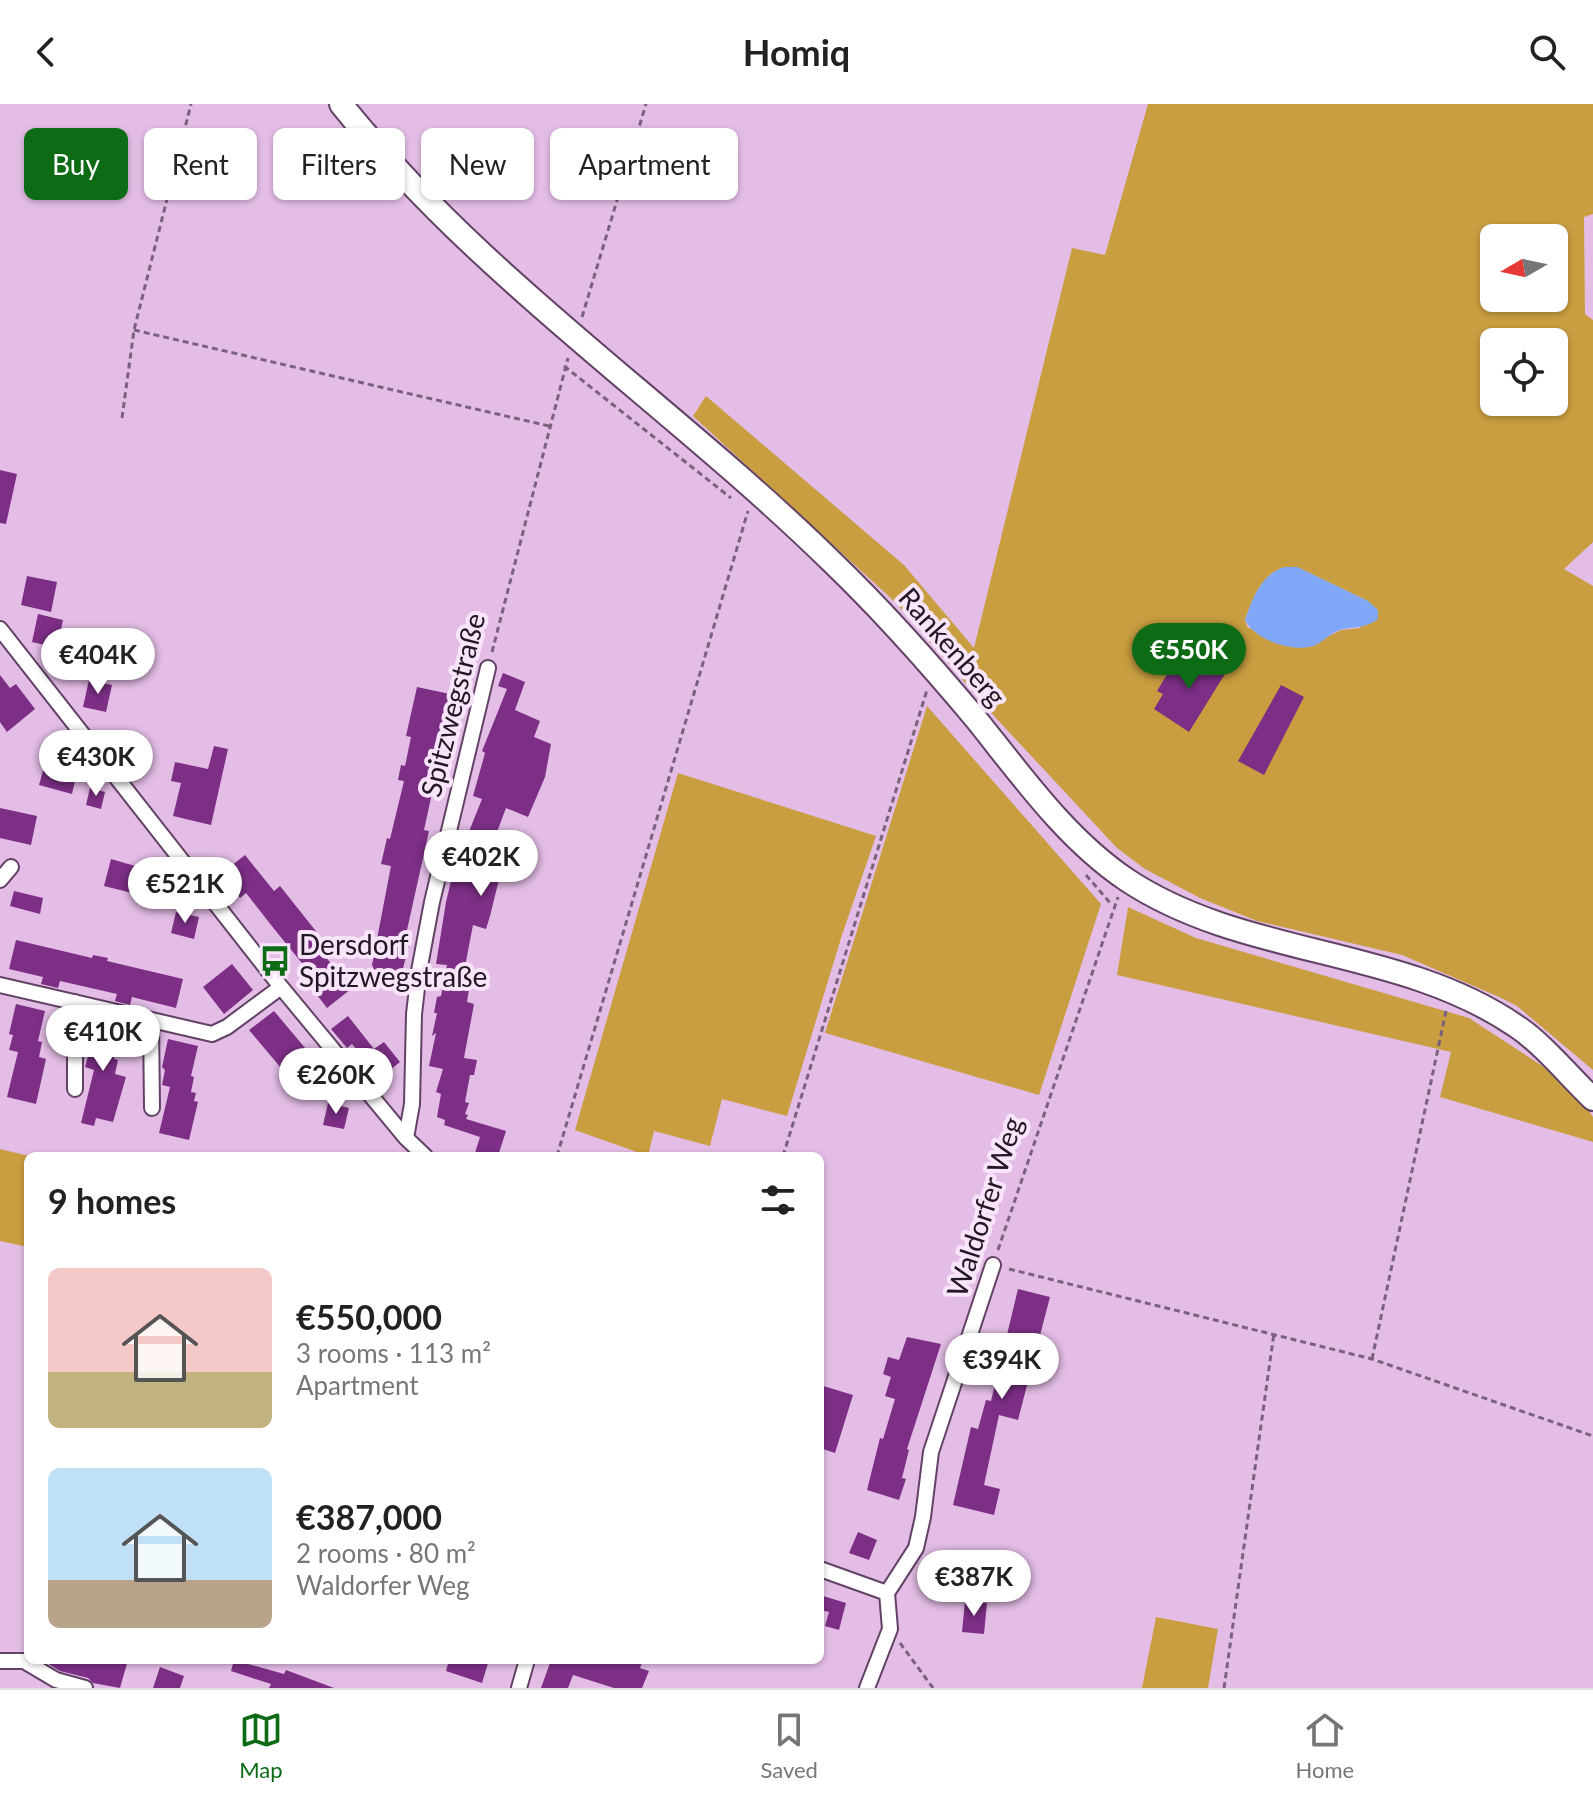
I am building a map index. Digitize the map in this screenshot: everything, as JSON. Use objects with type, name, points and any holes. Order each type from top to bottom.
[{"type":"main road","name":"Rankenberg","points":[[341,104],[375,146],[489,263],[830,559],[920,651],[1050,810],[1126,879],[1204,919],[1414,977],[1450,992],[1518,1027],[1593,1099]]},
{"type":"street","points":[[0,629],[281,987],[420,1152]]},
{"type":"street","name":"Spitzwegstraße","points":[[406,1138],[412,1104],[414,1014],[419,971],[432,902],[488,668]]},
{"type":"street","points":[[0,880],[11,867]]},
{"type":"street","points":[[0,985],[212,1034],[227,1027],[281,987]]},
{"type":"street","points":[[75,1002],[75,1089]]},
{"type":"street","points":[[151,1020],[152,1108]]},
{"type":"street","name":"Waldorfer Weg","points":[[887,1593],[916,1548],[931,1452],[993,1265]]},
{"type":"street","points":[[824,1570],[887,1593],[890,1629],[867,1688]]},
{"type":"street","points":[[0,1661],[24,1659]]},
{"type":"street","points":[[33,1664],[56,1680],[85,1688]]},
{"type":"street","points":[[519,1688],[526,1664]]},
{"type":"path","points":[[122,418],[134,330],[191,104]]},
{"type":"path","name":"Spitzwegstraße","points":[[488,668],[564,366],[576,337],[646,104]]},
{"type":"path","points":[[134,330],[549,426]]},
{"type":"path","points":[[564,366],[736,501]]},
{"type":"path","points":[[558,1152],[748,511]]},
{"type":"path","points":[[784,1152],[927,690]]},
{"type":"path","name":"Waldorfer Weg","points":[[993,1265],[1113,907],[1126,879]]},
{"type":"path","points":[[1372,1359],[1450,992]]},
{"type":"path","points":[[993,1265],[1372,1359],[1593,1436]]},
{"type":"path","points":[[1224,1688],[1274,1333]]},
{"type":"path","points":[[890,1629],[933,1688]]},
{"type":"shaded area","points":[[1148,104],[1593,104],[1593,214],[1584,217],[1585,314],[1593,320],[1593,542],[1564,569],[1593,586],[1593,1070],[1517,1006],[1499,997],[1402,955],[1257,921],[1200,898],[1145,869],[1117,848],[995,717],[895,602],[693,416],[706,396],[904,565],[974,648],[1072,248],[1105,255]],"holes":[[[1285,567],[1297,567],[1368,601],[1360,628],[1341,630],[1329,636],[1248,628],[1245,620],[1264,581]]]},
{"type":"shaded area","points":[[927,706],[1101,904],[1039,1095],[825,1033]]},
{"type":"shaded area","points":[[678,773],[876,836],[842,935],[787,1116],[722,1099],[710,1146],[654,1131],[649,1152],[637,1152],[575,1130]]},
{"type":"shaded area","points":[[1128,907],[1196,938],[1469,1018],[1544,1067],[1585,1105],[1593,1117],[1593,1142],[1440,1097],[1451,1052],[1117,975]]},
{"type":"shaded area","points":[[0,1149],[24,1155],[24,1246],[0,1241]]},
{"type":"shaded area","points":[[1156,1617],[1218,1629],[1208,1688],[1142,1688]]},
{"type":"water","points":[[1285,567],[1297,567],[1368,601],[1378,610],[1378,619],[1365,626],[1339,630],[1308,647],[1287,646],[1257,634],[1245,620],[1255,596],[1270,575]]},
{"type":"building","points":[[0,470],[17,474],[6,524],[0,523]]},
{"type":"building","points":[[27,576],[57,582],[51,612],[21,605]]},
{"type":"building","points":[[38,614],[63,620],[57,648],[32,642]]},
{"type":"building","points":[[1191,653],[1211,665],[1213,661],[1228,669],[1189,732],[1154,709],[1163,694],[1157,691],[1172,666],[1181,671]]},
{"type":"building","points":[[503,673],[525,682],[515,710],[540,721],[534,737],[551,744],[545,777],[528,817],[506,808],[491,848],[506,851],[486,929],[473,925],[462,982],[470,983],[467,1002],[474,1004],[464,1058],[477,1060],[474,1075],[470,1075],[465,1102],[469,1103],[466,1119],[506,1131],[499,1152],[475,1152],[480,1137],[444,1125],[445,1120],[437,1117],[441,1094],[436,1092],[443,1069],[429,1066],[436,1033],[432,1036],[437,1013],[434,1013],[447,965],[436,964],[446,902],[459,848],[462,849],[482,799],[473,796],[485,753],[482,751],[507,689],[498,686]]},
{"type":"building","points":[[0,675],[10,688],[16,684],[35,709],[7,732],[0,722]]},
{"type":"building","points":[[89,680],[112,685],[106,712],[83,707]]},
{"type":"building","points":[[1281,685],[1304,697],[1264,775],[1238,761]]},
{"type":"building","points":[[417,687],[450,694],[444,720],[448,720],[424,830],[429,831],[405,939],[410,940],[399,985],[373,980],[375,971],[372,965],[391,866],[381,864],[404,781],[398,780],[401,765],[405,766],[411,737],[406,736]]},
{"type":"building","points":[[214,746],[228,749],[211,825],[173,816],[181,783],[171,781],[175,762],[208,769]]},
{"type":"building","points":[[46,760],[78,768],[72,794],[39,785]]},
{"type":"building","points":[[90,788],[105,792],[101,809],[86,805]]},
{"type":"building","points":[[0,808],[37,816],[31,845],[0,838]]},
{"type":"building","points":[[245,855],[274,891],[280,886],[319,935],[328,947],[322,952],[351,989],[327,1008],[308,983],[314,978],[246,893],[240,898],[221,874]]},
{"type":"building","points":[[111,859],[142,868],[136,894],[104,886]]},
{"type":"building","points":[[14,891],[43,898],[40,914],[10,906]]},
{"type":"building","points":[[176,912],[199,917],[194,939],[171,933]]},
{"type":"building","points":[[16,940],[92,958],[93,955],[108,958],[107,961],[183,979],[176,1008],[132,997],[130,1005],[115,1001],[117,994],[60,981],[58,988],[41,984],[43,977],[9,969]]},
{"type":"building","points":[[232,964],[253,990],[224,1014],[203,987]]},
{"type":"building","points":[[16,1004],[45,1011],[38,1041],[42,1042],[39,1057],[46,1059],[36,1104],[7,1097],[18,1052],[9,1050],[13,1035],[9,1034]]},
{"type":"building","points":[[274,1011],[322,1068],[298,1088],[249,1030]]},
{"type":"building","points":[[348,1016],[374,1049],[384,1042],[400,1062],[380,1078],[352,1044],[347,1048],[331,1029]]},
{"type":"building","points":[[110,1021],[126,1024],[125,1029],[121,1029],[114,1059],[118,1060],[115,1074],[126,1077],[113,1122],[96,1118],[94,1126],[81,1123],[94,1070],[85,1067],[89,1053],[85,1049],[92,1022],[109,1026]]},
{"type":"building","points":[[168,1039],[198,1046],[191,1076],[194,1077],[191,1092],[196,1093],[194,1101],[198,1102],[189,1140],[159,1133],[170,1087],[162,1085]]},
{"type":"building","points":[[328,1103],[349,1108],[344,1129],[323,1125]]},
{"type":"building","points":[[1018,1289],[1050,1297],[1018,1420],[999,1415],[984,1485],[1000,1489],[994,1515],[953,1505],[971,1427],[978,1429],[986,1400],[991,1401]]},
{"type":"building","points":[[907,1337],[941,1344],[907,1449],[902,1478],[906,1479],[899,1500],[867,1490],[880,1438],[883,1439],[895,1399],[885,1396],[891,1377],[883,1374],[888,1357],[899,1360]]},
{"type":"building","points":[[824,1386],[853,1395],[835,1453],[824,1449]]},
{"type":"building","points":[[858,1532],[877,1540],[869,1560],[849,1553]]},
{"type":"building","points":[[824,1596],[846,1603],[839,1630],[825,1626],[829,1612],[824,1611]]},
{"type":"building","points":[[965,1601],[987,1603],[984,1634],[962,1632]]},
{"type":"building","points":[[49,1664],[127,1664],[120,1688],[93,1683],[88,1678],[60,1671]]},
{"type":"building","points":[[233,1664],[248,1664],[284,1674],[286,1670],[334,1688],[269,1688],[271,1684],[231,1671]]},
{"type":"building","points":[[448,1664],[488,1664],[482,1683],[446,1671]]},
{"type":"building","points":[[550,1664],[642,1664],[640,1668],[649,1671],[642,1688],[614,1688],[573,1675],[568,1688],[541,1688]]},
{"type":"building","points":[[160,1667],[184,1676],[180,1688],[153,1688]]},
{"type":"place","name":"Dersdorf Spitzwegstraße","points":[[275,961]]}]
